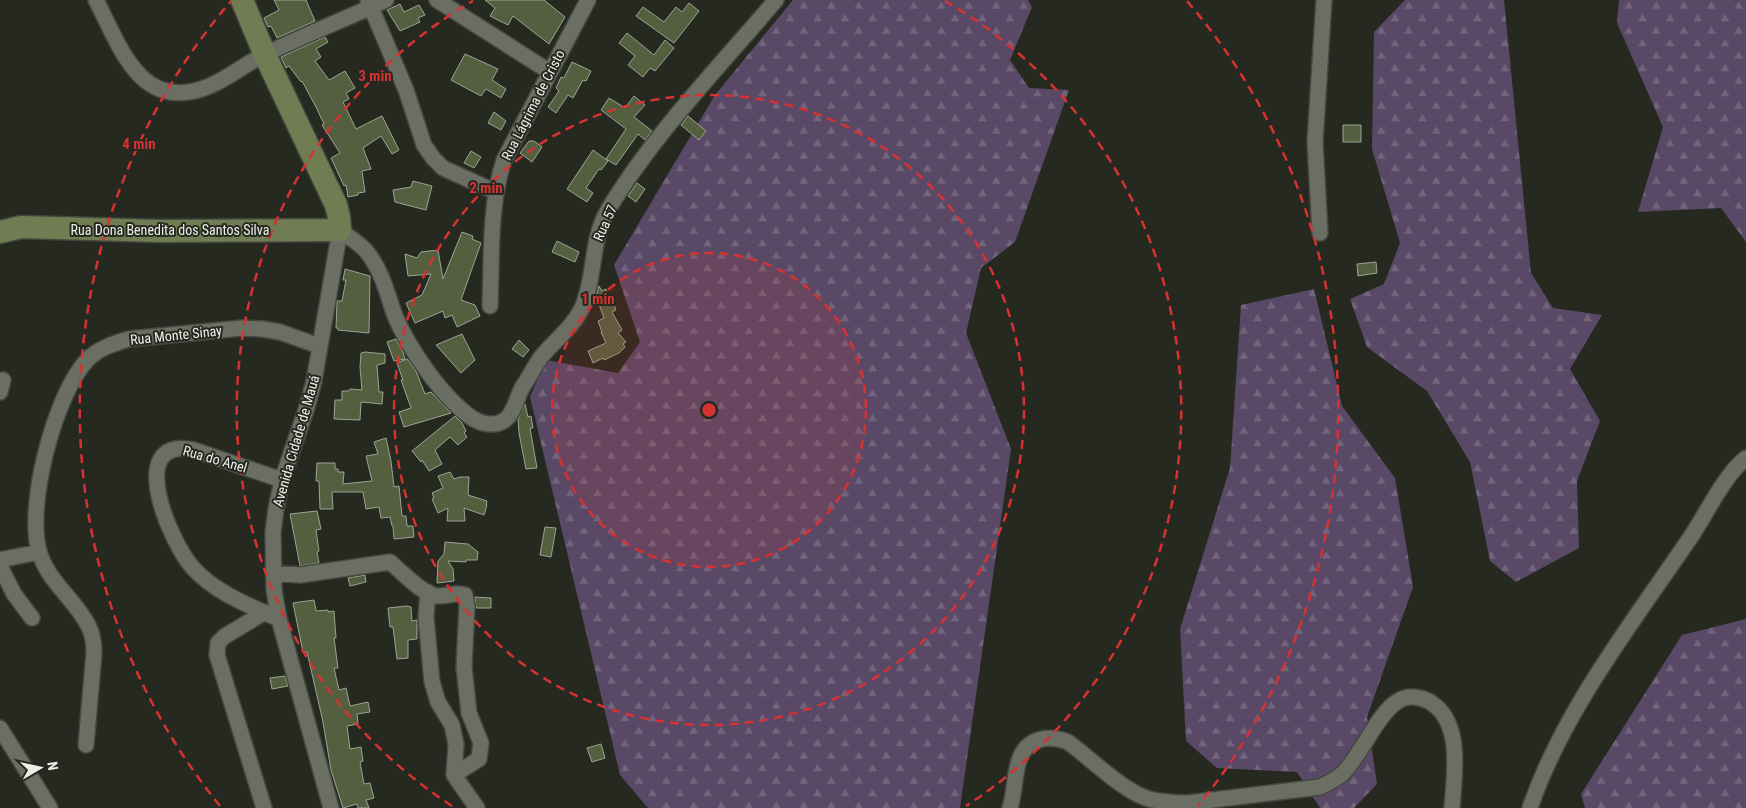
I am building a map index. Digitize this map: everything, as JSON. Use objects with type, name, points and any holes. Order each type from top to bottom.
[{"type":"street","points":[[96,0],[124,57],[133,69],[150,84],[172,92],[186,93],[210,86],[264,54],[369,4],[386,0]]},
{"type":"street","name":"Avenida Cidade de Mauá","points":[[242,0],[264,54],[336,205],[339,217],[340,230],[314,381],[282,480],[273,532],[274,590],[279,619],[332,808]]},
{"type":"street","points":[[437,0],[550,72]]},
{"type":"street","name":"Rua Lágrima de Cristo","points":[[490,306],[496,192],[504,160],[588,0]]},
{"type":"street","name":"Rua 57","points":[[340,230],[366,250],[375,264],[383,278],[396,316],[409,345],[427,371],[455,403],[473,418],[485,424],[495,424],[505,419],[513,409],[520,390],[542,356],[574,321],[582,307],[595,241],[607,212],[649,149],[776,0]]},
{"type":"street","points":[[1320,232],[1316,142],[1324,0]]},
{"type":"street","points":[[369,4],[406,90],[424,145],[443,168],[496,192]]},
{"type":"street","name":"Rua Dona Benedita dos Santos Silva","points":[[0,232],[21,227],[160,231],[340,230]]},
{"type":"street","name":"Rua Monte Sinay","points":[[39,552],[36,530],[39,482],[44,456],[62,404],[72,383],[88,360],[95,354],[116,343],[129,340],[242,328],[280,332],[319,346]]},
{"type":"street","name":"Rua do Anel","points":[[279,619],[210,584],[193,568],[177,546],[166,522],[158,493],[157,476],[160,459],[166,452],[173,448],[182,448],[194,450],[282,480]]},
{"type":"street","points":[[1530,808],[1535,792],[1560,739],[1600,668],[1692,536],[1728,479],[1746,458]]},
{"type":"street","points":[[0,560],[39,552],[51,576],[89,627],[93,639],[94,653],[86,745]]},
{"type":"street","points":[[274,573],[300,574],[390,562],[415,585],[436,596],[457,593],[465,595],[467,605],[464,667],[469,713],[481,743],[479,759],[454,775]]},
{"type":"street","points":[[0,566],[14,594],[32,618]]},
{"type":"street","points":[[428,592],[426,617],[432,682],[438,702],[452,724],[456,744],[454,775],[477,808]]},
{"type":"street","points":[[264,808],[217,654],[218,644],[225,636],[265,612]]},
{"type":"street","points":[[1010,808],[1019,758],[1029,744],[1048,737],[1068,742],[1130,790],[1147,798],[1160,801],[1172,803],[1188,802],[1320,787],[1332,782],[1342,774],[1389,708],[1399,699],[1419,697],[1440,709],[1447,719],[1452,735],[1455,756],[1452,808]]},
{"type":"street","points":[[0,728],[50,808]]},
{"type":"green space","points":[[793,0],[1028,0],[1032,7],[1010,60],[1029,88],[1069,90],[1015,242],[981,268],[966,333],[1011,449],[960,808],[648,808],[620,775],[530,397],[546,360],[618,373],[640,342],[614,265],[715,95]]},
{"type":"green space","points":[[1405,0],[1504,0],[1531,273],[1553,308],[1602,315],[1570,369],[1600,421],[1577,481],[1579,548],[1516,582],[1490,561],[1470,462],[1427,391],[1367,347],[1350,299],[1384,284],[1400,243],[1372,149],[1374,32]]},
{"type":"green space","points":[[1619,0],[1746,0],[1746,242],[1721,208],[1638,212],[1663,127],[1617,23]]},
{"type":"green space","points":[[1314,289],[1342,406],[1395,478],[1413,587],[1367,717],[1377,784],[1354,808],[1320,808],[1297,772],[1217,768],[1186,741],[1180,629],[1230,468],[1241,305]]},
{"type":"green space","points":[[1746,619],[1746,808],[1585,808],[1581,794],[1682,635]]},
{"type":"building","points":[[274,0],[306,0],[315,21],[277,38],[271,26],[268,27],[264,18],[279,10]]},
{"type":"building","points":[[485,0],[544,0],[565,17],[549,44],[513,16],[508,25],[490,16],[495,8]]},
{"type":"building","points":[[689,3],[699,11],[674,43],[636,16],[643,7],[664,22],[676,7],[682,12]]},
{"type":"building","points":[[400,4],[404,12],[419,5],[425,15],[418,18],[420,22],[400,31],[387,10]]},
{"type":"building","points":[[627,33],[654,55],[665,40],[674,48],[655,71],[650,68],[643,77],[628,65],[635,56],[619,43]]},
{"type":"building","points":[[325,37],[328,42],[316,49],[321,57],[315,61],[329,80],[345,71],[355,88],[346,93],[349,99],[343,102],[356,129],[382,116],[399,150],[392,154],[381,136],[363,148],[371,169],[362,171],[365,192],[348,197],[346,185],[344,186],[331,158],[340,153],[322,125],[324,124],[302,81],[289,66],[286,68],[281,57]]},
{"type":"building","points":[[465,54],[498,69],[492,80],[506,89],[501,98],[486,89],[481,96],[451,80]]},
{"type":"building","points":[[572,62],[591,71],[586,81],[583,80],[573,98],[568,95],[556,113],[548,107],[559,91],[556,88],[561,77],[564,78]]},
{"type":"building","points":[[634,96],[645,105],[634,117],[652,131],[645,140],[638,134],[616,165],[606,159],[626,129],[601,110],[609,98],[625,108]]},
{"type":"building","points":[[494,112],[506,121],[501,130],[488,123]]},
{"type":"building","points":[[688,116],[706,131],[699,140],[681,125]]},
{"type":"building","points":[[1343,125],[1361,125],[1361,142],[1343,142]]},
{"type":"building","points":[[529,141],[534,141],[542,147],[532,162],[520,153]]},
{"type":"building","points":[[593,150],[608,161],[601,170],[599,169],[586,188],[593,193],[587,202],[567,189]]},
{"type":"building","points":[[471,151],[481,157],[474,168],[464,163]]},
{"type":"building","points":[[413,181],[432,186],[426,210],[395,202],[393,190],[411,187]]},
{"type":"building","points":[[637,183],[645,189],[636,202],[628,196]]},
{"type":"building","points":[[462,232],[473,236],[472,239],[481,243],[461,300],[475,305],[480,316],[457,327],[452,315],[445,318],[443,311],[415,323],[406,303],[422,295],[431,274],[408,276],[405,254],[417,258],[421,252],[438,250],[443,279]]},
{"type":"building","points":[[557,241],[579,252],[575,262],[552,252]]},
{"type":"building","points":[[1376,262],[1377,273],[1358,276],[1357,264]]},
{"type":"building","points":[[345,269],[370,276],[369,333],[338,330],[336,328],[337,301],[342,301],[346,280],[343,280]]},
{"type":"building","points":[[599,286],[602,291],[606,289],[609,300],[612,298],[616,310],[612,312],[622,330],[618,333],[626,342],[623,344],[625,347],[619,353],[593,363],[588,351],[606,343],[598,321],[604,318],[596,296]]},
{"type":"building","points":[[462,334],[475,360],[461,373],[436,345]]},
{"type":"building","points":[[396,339],[405,359],[394,361],[387,342]]},
{"type":"building","points":[[519,340],[529,350],[523,357],[512,349]]},
{"type":"building","points":[[361,353],[385,354],[385,363],[377,365],[379,392],[383,392],[382,404],[361,402],[360,420],[334,419],[335,400],[342,400],[342,391],[349,391],[350,389],[362,390]]},
{"type":"building","points":[[407,359],[416,371],[425,394],[431,392],[451,413],[404,427],[399,412],[411,408],[397,363]]},
{"type":"building","points":[[525,404],[528,417],[531,416],[533,428],[530,428],[537,468],[526,469],[519,433],[518,419]]},
{"type":"building","points":[[455,416],[462,423],[467,437],[458,445],[450,437],[435,450],[442,464],[429,471],[422,460],[421,462],[412,451]]},
{"type":"building","points":[[386,438],[394,487],[399,486],[402,516],[406,516],[407,526],[413,526],[414,537],[394,539],[390,517],[381,518],[379,507],[366,509],[363,492],[332,492],[333,509],[320,509],[319,481],[316,481],[317,463],[335,463],[335,469],[338,469],[338,472],[344,472],[343,484],[372,481],[366,456],[378,454],[374,442]]},
{"type":"building","points":[[450,472],[454,479],[469,477],[468,495],[487,501],[484,515],[464,508],[465,521],[447,521],[448,508],[438,513],[432,499],[434,498],[432,493],[443,488],[438,476]]},
{"type":"building","points":[[317,511],[321,529],[316,530],[319,563],[300,566],[290,514]]},
{"type":"building","points":[[545,527],[556,528],[551,557],[540,555]]},
{"type":"building","points":[[445,542],[468,544],[478,552],[477,560],[466,560],[466,562],[448,561],[453,569],[454,581],[437,583],[438,561],[444,554]]},
{"type":"building","points":[[365,575],[366,582],[350,586],[348,578]]},
{"type":"building","points":[[475,597],[491,598],[491,608],[476,608]]},
{"type":"building","points":[[314,600],[316,611],[334,611],[336,638],[334,638],[338,668],[334,668],[339,690],[346,688],[350,706],[368,702],[370,712],[357,714],[358,724],[347,726],[350,749],[361,747],[363,761],[360,762],[364,784],[370,783],[374,798],[366,800],[369,808],[358,808],[357,804],[343,808],[331,770],[323,722],[307,652],[303,652],[293,603]]},
{"type":"building","points":[[411,607],[412,621],[417,620],[417,639],[408,640],[408,658],[397,659],[393,627],[390,627],[388,608]]},
{"type":"building","points":[[285,676],[288,686],[272,689],[270,678]]},
{"type":"building","points":[[601,744],[605,758],[592,762],[587,748]]}]
